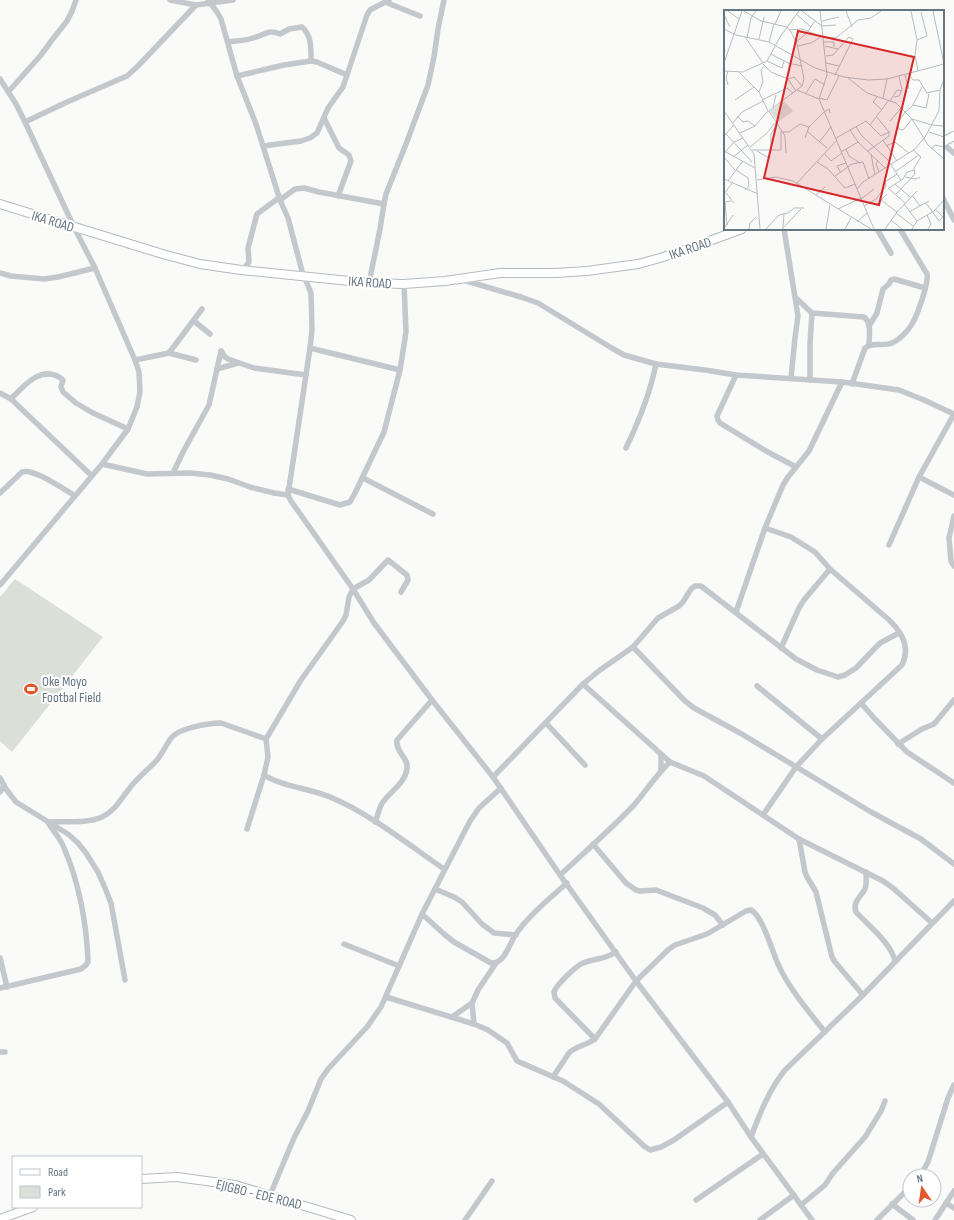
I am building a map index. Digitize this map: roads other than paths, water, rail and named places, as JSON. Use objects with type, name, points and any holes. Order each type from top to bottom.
[{"type":"street","points":[[9,91],[42,55],[67,21],[76,0]]},
{"type":"street","points":[[170,0],[196,5],[209,1],[233,0]]},
{"type":"street","points":[[369,283],[386,194],[428,85],[444,0]]},
{"type":"street","points":[[209,1],[221,19],[237,76],[256,124],[288,218],[300,266],[311,293],[312,330],[310,348],[288,492],[295,507],[353,589],[374,623],[493,777],[560,875],[636,981],[728,1102],[763,1154],[812,1220]]},
{"type":"street","points":[[263,146],[301,141],[310,138],[317,133],[331,103],[343,87],[370,10],[387,1],[420,16]]},
{"type":"street","points":[[26,122],[66,102],[127,76],[196,5]]},
{"type":"street","points":[[228,42],[253,38],[266,32],[273,31],[280,34],[289,29],[302,28],[309,36],[311,61]]},
{"type":"street","points":[[237,76],[284,65],[311,61],[317,62],[347,75]]},
{"type":"street","points":[[0,79],[9,91],[26,122],[74,227],[95,268],[135,360],[139,372],[140,392],[137,407],[128,429],[102,464],[0,585]]},
{"type":"street","points":[[324,118],[338,148],[349,155],[351,161],[338,196]]},
{"type":"street","points":[[944,142],[954,136]]},
{"type":"street","points":[[944,144],[954,153]]},
{"type":"street","points":[[241,270],[249,262],[248,248],[257,214],[295,189],[304,188],[384,204]]},
{"type":"street","points":[[944,200],[954,220]]},
{"type":"street","name":"IKA ROAD","points":[[0,204],[200,264],[241,270],[369,283],[404,284],[445,282],[507,273],[587,271],[638,264],[682,251],[739,230]]},
{"type":"street","points":[[784,230],[796,298],[798,321],[791,378]]},
{"type":"street","points":[[878,230],[891,253]]},
{"type":"street","points":[[869,344],[888,345],[909,328],[914,320],[928,281],[927,274],[901,230]]},
{"type":"street","points":[[0,273],[11,276],[44,279],[95,268]]},
{"type":"street","points":[[459,279],[521,297],[538,304],[624,355],[656,364],[736,375],[842,382],[899,390],[954,414],[919,477],[889,545]]},
{"type":"street","points":[[869,326],[877,313],[883,289],[891,280],[894,279],[925,288]]},
{"type":"street","points":[[102,464],[147,474],[190,473],[210,475],[228,479],[256,489],[288,492],[340,505],[350,502],[363,478],[384,432],[400,370],[406,332],[404,284]]},
{"type":"street","points":[[796,298],[812,313],[864,316],[868,321],[869,344],[863,352],[852,384]]},
{"type":"street","points":[[169,354],[202,309]]},
{"type":"street","points":[[810,380],[812,313]]},
{"type":"street","points":[[194,321],[210,334]]},
{"type":"street","points":[[310,348],[400,370]]},
{"type":"street","points":[[173,473],[209,405],[221,351],[225,357],[254,368],[306,375]]},
{"type":"street","points":[[135,360],[169,354],[196,360]]},
{"type":"street","points":[[217,369],[238,362]]},
{"type":"street","points":[[626,448],[637,426],[647,399],[656,364]]},
{"type":"street","points":[[12,399],[23,386],[32,379],[46,374],[58,376],[63,380],[61,387],[63,392],[76,403],[93,413],[128,429]]},
{"type":"street","points":[[736,375],[717,416],[718,420],[720,423],[766,451],[796,467]]},
{"type":"street","points":[[736,612],[765,528],[783,485],[812,446],[842,382]]},
{"type":"street","points":[[0,393],[12,399],[92,475]]},
{"type":"street","points":[[0,493],[25,470],[49,481],[74,496]]},
{"type":"street","points":[[919,477],[954,495]]},
{"type":"street","points":[[363,478],[433,514]]},
{"type":"street","points":[[954,516],[949,538],[951,561],[954,566]]},
{"type":"street","points":[[764,815],[796,767],[822,739],[902,665],[906,652],[904,641],[895,625],[830,569],[814,552],[794,539],[765,528]]},
{"type":"street","points":[[247,829],[268,757],[266,739],[301,680],[343,621],[346,615],[349,597],[353,589],[369,580],[388,560],[407,575],[408,580],[401,592]]},
{"type":"street","points":[[781,648],[799,608],[830,569]]},
{"type":"street","points":[[493,777],[583,684],[633,647],[653,622],[663,614],[679,606],[691,589],[695,586],[701,586],[796,659],[817,670],[838,677],[845,675],[856,668],[880,643],[899,633]]},
{"type":"street","points":[[633,647],[685,701],[694,708],[740,733],[871,812],[921,839],[954,864]]},
{"type":"street","points":[[583,684],[670,762],[704,776],[799,838],[883,881],[932,923]]},
{"type":"street","points":[[757,686],[822,739]]},
{"type":"street","points":[[375,822],[382,804],[404,778],[407,768],[407,764],[398,750],[396,744],[397,740],[432,700]]},
{"type":"street","points":[[898,744],[922,729],[934,724],[954,700]]},
{"type":"street","points":[[861,703],[907,752],[954,782]]},
{"type":"street","points":[[48,822],[88,821],[102,817],[113,810],[130,788],[161,756],[172,738],[177,733],[185,729],[221,723],[266,739]]},
{"type":"street","points":[[546,723],[585,765]]},
{"type":"street","points":[[660,770],[661,755]]},
{"type":"street","points":[[560,875],[636,802],[660,770],[670,762]]},
{"type":"street","points":[[264,775],[273,781],[330,797],[375,822],[444,869]]},
{"type":"street","points":[[0,778],[16,802],[68,834],[78,843],[94,866],[111,903],[124,980]]},
{"type":"street","points":[[0,792],[4,784]]},
{"type":"street","points":[[270,1195],[321,1079],[328,1069],[372,1022],[386,997],[422,914],[470,821],[479,808],[501,788]]},
{"type":"street","points":[[0,988],[81,969],[88,962],[87,936],[75,875],[64,846],[48,822]]},
{"type":"street","points":[[799,838],[805,872],[816,892],[832,957],[863,995]]},
{"type":"street","points":[[593,844],[630,887],[640,891],[656,890],[695,905],[715,915],[723,925]]},
{"type":"street","points":[[866,872],[866,888],[855,904],[856,912],[875,930],[892,951],[895,961]]},
{"type":"street","points":[[474,1024],[472,1003],[478,990],[496,963],[501,960],[528,918],[566,883]]},
{"type":"street","points":[[435,889],[462,902],[482,924],[494,933],[516,935]]},
{"type":"street","points":[[751,1137],[764,1104],[779,1077],[785,1070],[863,995],[954,901]]},
{"type":"street","points":[[553,1077],[569,1052],[592,1042],[595,1039],[636,981],[669,949],[675,945],[707,934],[746,911],[751,910],[763,926],[781,971],[825,1032]]},
{"type":"street","points":[[422,914],[454,942],[491,963],[496,963]]},
{"type":"street","points":[[344,944],[399,966]]},
{"type":"street","points":[[595,1039],[555,998],[554,991],[558,985],[579,965],[588,961],[609,956],[616,952]]},
{"type":"street","points":[[0,958],[7,987]]},
{"type":"street","points":[[386,997],[474,1024],[488,1030],[507,1043],[517,1061],[571,1085],[599,1104],[650,1150],[661,1147],[674,1140],[728,1102]]},
{"type":"street","points":[[452,1017],[472,1003]]},
{"type":"street","points":[[925,1168],[928,1162],[948,1098],[954,1085]]},
{"type":"street","points":[[801,1205],[825,1185],[833,1173],[865,1138],[881,1111],[885,1100]]},
{"type":"street","points":[[696,1200],[763,1154]]},
{"type":"street","name":"EJIGBO - EDE ROAD","points":[[142,1179],[177,1177],[235,1185],[351,1220]]},
{"type":"street","points":[[465,1220],[492,1181]]},
{"type":"street","points":[[935,1220],[954,1191]]},
{"type":"street","points":[[760,1220],[794,1195]]},
{"type":"street","points":[[877,1220],[902,1195]]},
{"type":"street","points":[[946,1203],[954,1208]]},
{"type":"street","points":[[892,1204],[913,1220]]},
{"type":"street","points":[[0,1219],[30,1208]]},
{"type":"place","name":"Oke Moyo Footbal Field","points":[[31,689]]}]
